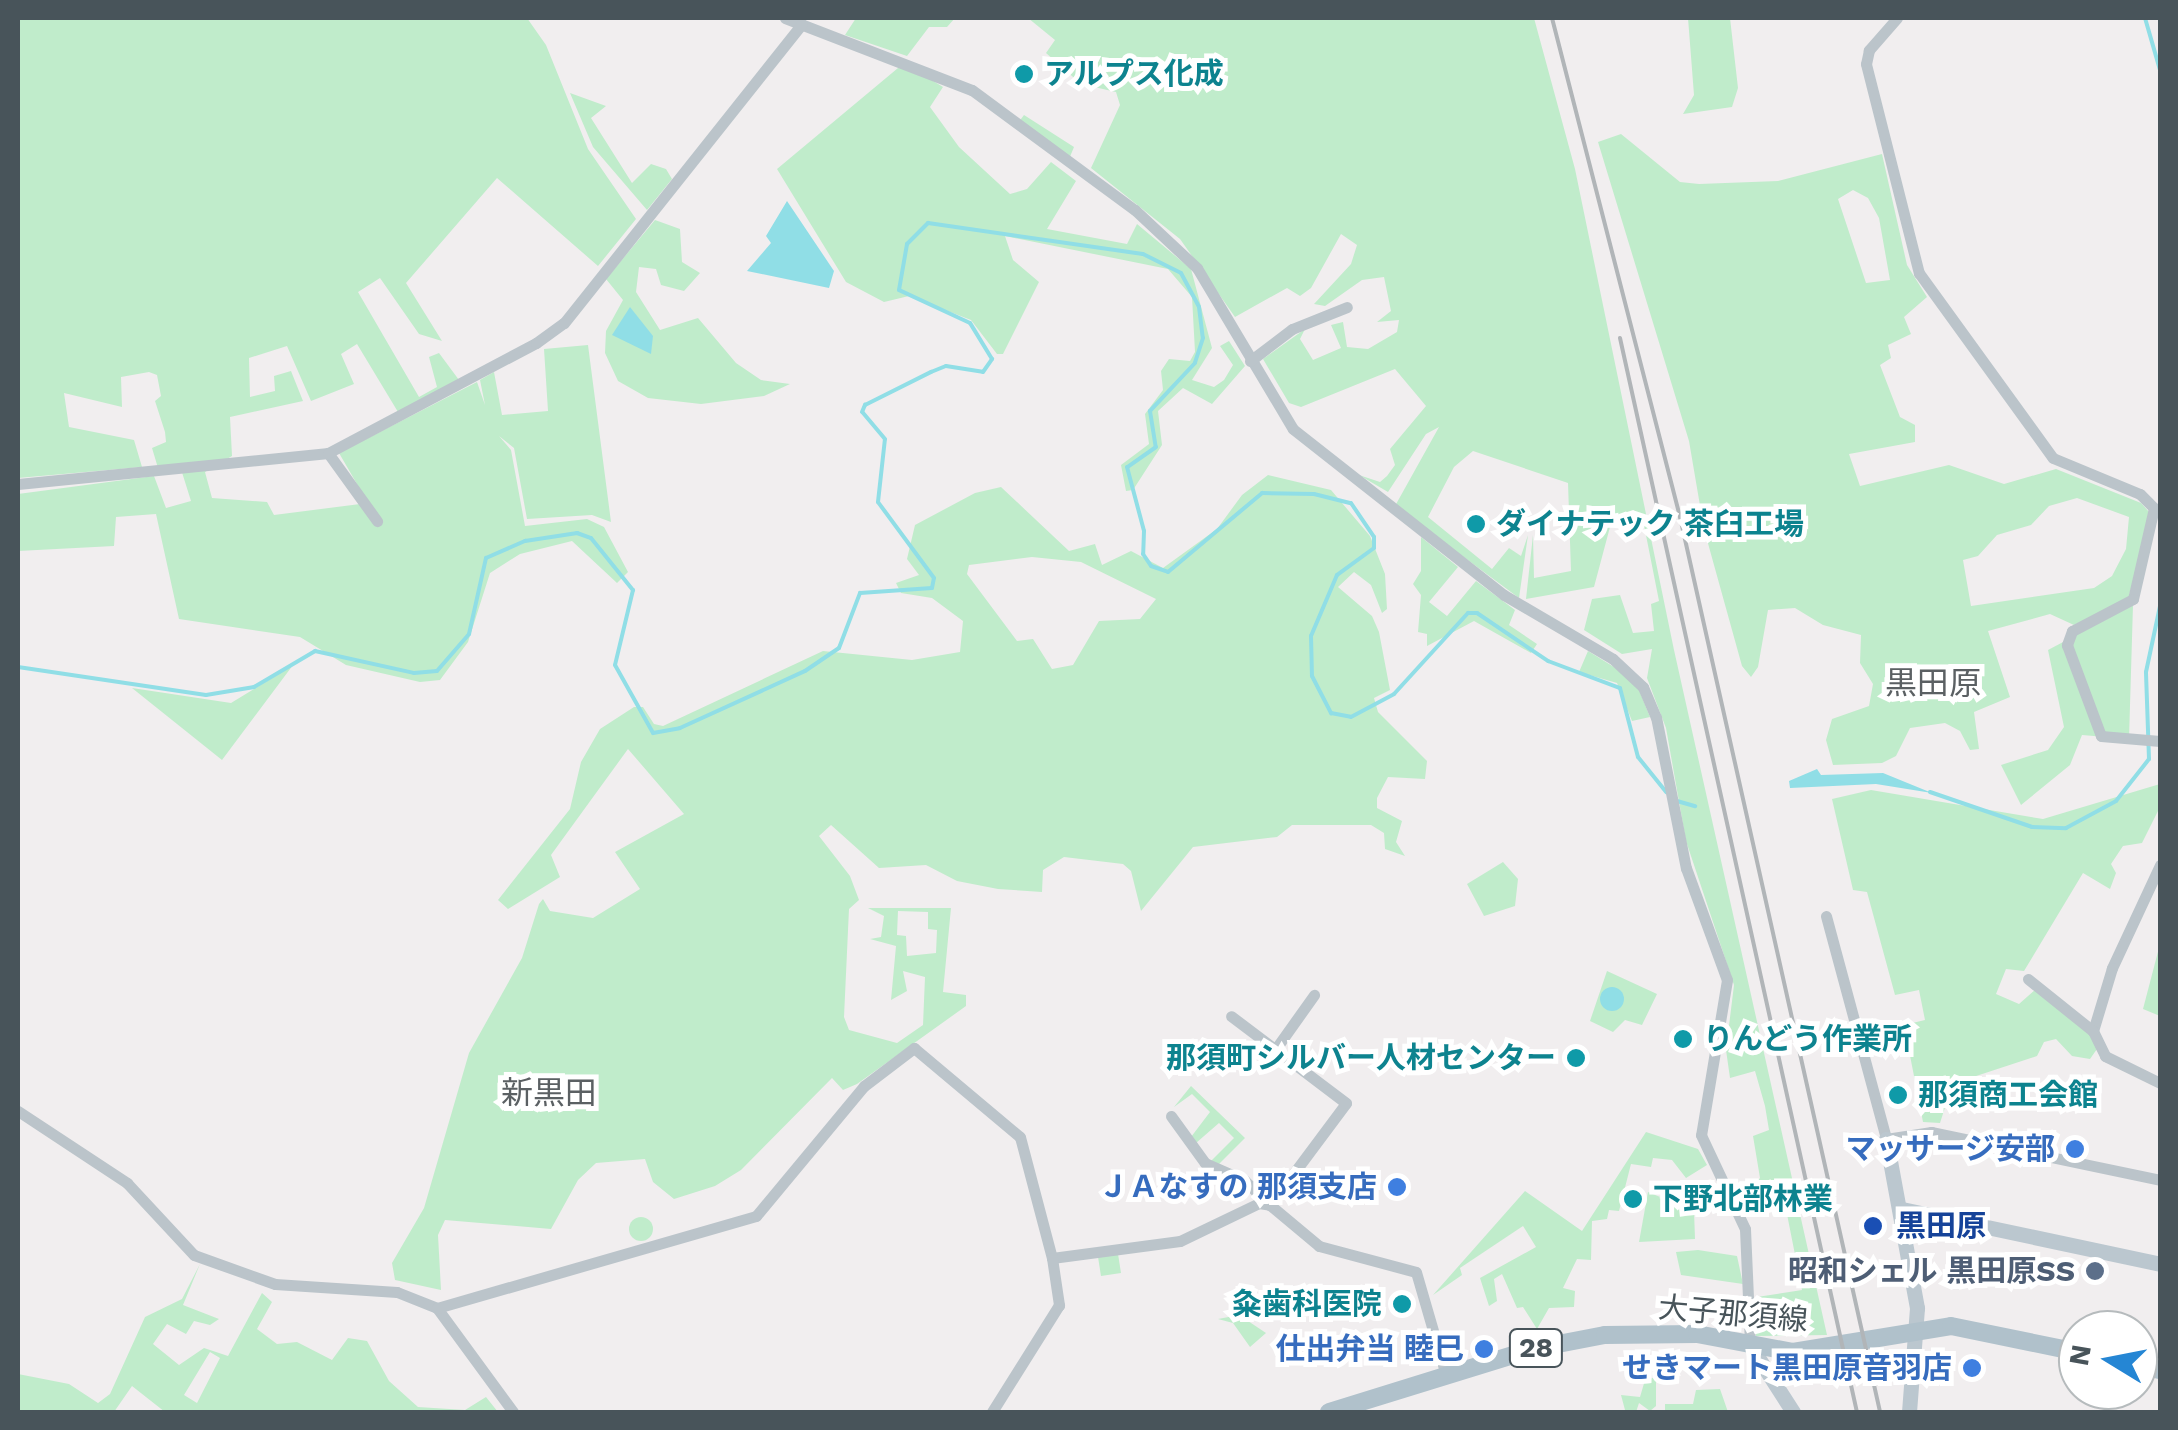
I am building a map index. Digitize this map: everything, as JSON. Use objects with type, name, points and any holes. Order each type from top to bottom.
[{"type":"main road","name":"大子那須線","points":[[1329,1412],[1446,1374],[1604,1335],[1697,1334],[1807,1351],[1916,1328],[1966,1328],[2058,1348]]},
{"type":"street","points":[[785,18],[972,90],[1135,210],[1198,268],[1275,405],[1317,450],[1504,595],[1613,660],[1643,687],[1656,717],[1686,868],[1727,980],[1701,1135],[1746,1229],[1750,1345],[1794,1412]]},
{"type":"street","points":[[1896,18],[1868,50],[1866,64],[1919,273],[2053,458],[2140,494],[2154,508],[2133,599],[2077,628],[2067,640],[2098,732],[2136,742],[2160,741]]},
{"type":"street","points":[[18,484],[328,453],[552,334],[802,24]]},
{"type":"street","points":[[1250,361],[1292,329],[1347,307]]},
{"type":"street","points":[[328,453],[378,521]]},
{"type":"street","points":[[2093,1031],[2112,968],[2160,866]]},
{"type":"street","points":[[1826,916],[1902,1209],[1916,1328],[1910,1412]]},
{"type":"street","points":[[2028,979],[2093,1031],[2105,1056],[2160,1083]]},
{"type":"street","points":[[1277,1047],[1314,994]]},
{"type":"street","points":[[1232,1016],[1346,1104],[1270,1204]]},
{"type":"street","points":[[437,1308],[756,1216],[864,1086],[914,1048],[1020,1136],[1052,1258],[1059,1305],[992,1412]]},
{"type":"street","points":[[18,1110],[127,1183],[194,1254],[275,1284],[398,1292],[437,1308],[513,1412]]},
{"type":"street","points":[[1171,1116],[1205,1163],[1244,1180],[1319,1246],[1416,1272],[1446,1374]]},
{"type":"street","points":[[1886,1139],[1931,1132],[2160,1180]]},
{"type":"street","points":[[1052,1258],[1180,1240],[1259,1203],[1270,1204]]},
{"type":"street","points":[[1902,1209],[2160,1264]]},
{"type":"green space","points":[[18,18],[527,18],[546,45],[588,149],[636,219],[598,266],[497,178],[406,283],[442,341],[419,334],[380,278],[358,292],[419,397],[437,387],[429,357],[439,353],[459,380],[398,412],[357,344],[341,354],[354,384],[311,401],[287,346],[249,358],[250,397],[275,391],[274,376],[291,371],[303,401],[230,417],[232,456],[205,472],[212,498],[267,502],[274,515],[368,503],[339,453],[477,382],[485,405],[480,380],[494,372],[502,415],[548,411],[544,349],[588,345],[611,522],[592,515],[527,519],[514,448],[499,436],[511,450],[525,526],[587,519],[604,527],[628,572],[617,583],[572,541],[520,554],[490,573],[468,642],[440,680],[420,682],[346,665],[300,637],[179,619],[156,514],[116,517],[114,546],[18,551],[18,494],[154,476],[166,508],[191,501],[180,466],[158,468],[152,448],[166,442],[155,401],[161,396],[157,375],[149,372],[121,377],[122,407],[64,393],[69,427],[134,440],[142,467],[18,478]]},
{"type":"green space","points":[[856,18],[955,18],[947,27],[929,27],[907,56],[845,35]]},
{"type":"green space","points":[[1028,18],[1534,18],[1575,169],[1674,650],[1827,1335],[1756,1336],[1757,1297],[1802,1290],[1783,1194],[1749,1193],[1760,1178],[1753,1136],[1769,1130],[1765,1106],[1755,1071],[1730,1078],[1726,1050],[1734,985],[1686,841],[1666,728],[1647,678],[1652,649],[1622,654],[1584,630],[1592,599],[1620,595],[1633,633],[1654,631],[1651,604],[1659,601],[1642,515],[1610,527],[1594,587],[1526,599],[1533,535],[1534,578],[1571,571],[1568,483],[1473,451],[1454,467],[1428,517],[1492,569],[1509,548],[1521,556],[1528,535],[1519,598],[1395,506],[1439,427],[1426,434],[1388,492],[1359,475],[1380,482],[1387,476],[1395,465],[1390,449],[1426,406],[1395,369],[1301,407],[1289,403],[1263,359],[1305,329],[1300,339],[1313,360],[1341,348],[1331,325],[1343,322],[1347,347],[1368,349],[1397,332],[1399,320],[1377,322],[1391,311],[1384,277],[1362,280],[1325,306],[1314,304],[1351,264],[1357,245],[1341,234],[1311,288],[1300,296],[1287,288],[1235,317],[1180,239],[1091,168],[1120,105],[1116,92],[1081,84],[1046,53],[1055,40]]},
{"type":"green space","points":[[1688,18],[1730,18],[1738,88],[1732,107],[1683,114],[1694,95]]},
{"type":"green space","points":[[898,68],[912,68],[943,87],[930,107],[959,147],[1010,194],[1027,189],[1051,162],[1076,181],[1047,229],[1127,244],[1137,224],[1191,269],[1212,348],[1192,380],[1214,387],[1224,380],[1233,365],[1220,346],[1229,341],[1245,366],[1212,404],[1183,388],[1158,411],[1162,445],[1133,490],[1126,491],[1121,465],[1149,444],[1145,414],[1163,390],[1161,371],[1169,359],[1190,361],[1195,352],[1192,297],[1168,269],[1005,236],[1013,260],[1039,282],[1003,354],[997,354],[971,320],[909,296],[884,302],[846,282],[777,169]]},
{"type":"green space","points":[[570,93],[606,106],[591,118],[632,183],[651,164],[666,169],[672,179],[647,210],[593,147]]},
{"type":"green space","points":[[1024,115],[1074,147],[1069,159],[1018,123]]},
{"type":"green space","points":[[1621,134],[1680,182],[1699,184],[1778,181],[1882,154],[1907,265],[1927,297],[1904,317],[1911,334],[1888,345],[1891,358],[1880,365],[1900,417],[1915,425],[1915,442],[1849,454],[1860,486],[1949,465],[2004,484],[2056,469],[2141,503],[2150,513],[2128,600],[2074,625],[2050,614],[1988,631],[2010,697],[1974,712],[1979,749],[1970,750],[1960,731],[1945,723],[1910,728],[1896,756],[1882,763],[1833,765],[1826,740],[1832,719],[1869,706],[1873,684],[1860,663],[1861,635],[1823,625],[1795,608],[1768,610],[1758,667],[1751,677],[1742,666],[1704,529],[1689,441],[1598,142]],"holes":[[[1853,190],[1868,198],[1879,218],[1890,280],[1866,283],[1838,199]],[[2077,498],[2129,517],[2126,549],[2112,576],[2094,588],[1971,606],[1963,560],[1978,556],[1997,535],[2031,525],[2049,506]]]},
{"type":"green space","points":[[655,220],[680,229],[682,262],[700,273],[684,291],[661,285],[656,269],[639,267],[636,292],[660,330],[698,318],[736,363],[761,380],[790,384],[764,396],[701,404],[648,398],[618,381],[605,353],[606,331],[623,300],[606,279]]},
{"type":"green space","points":[[1268,475],[1331,490],[1370,536],[1385,574],[1387,609],[1382,613],[1371,585],[1354,572],[1338,587],[1372,616],[1379,632],[1390,690],[1374,698],[1378,712],[1427,761],[1425,779],[1388,777],[1377,798],[1377,808],[1402,821],[1396,842],[1405,856],[1385,849],[1384,833],[1371,825],[1292,825],[1277,837],[1193,847],[1141,911],[1131,871],[1123,864],[1064,857],[1043,870],[1042,892],[998,889],[957,881],[926,865],[879,868],[831,825],[819,836],[850,876],[859,900],[849,909],[844,1017],[849,1030],[897,1043],[923,1025],[925,977],[903,971],[907,991],[891,1000],[896,946],[870,939],[881,937],[884,916],[868,908],[951,908],[943,992],[966,995],[966,1006],[857,1084],[843,1090],[832,1078],[741,1170],[715,1186],[674,1199],[653,1182],[645,1159],[596,1163],[578,1180],[551,1229],[445,1220],[438,1235],[441,1290],[395,1280],[392,1263],[424,1208],[469,1053],[522,958],[539,904],[543,899],[550,911],[593,918],[640,889],[615,852],[684,814],[628,749],[551,855],[560,877],[508,909],[498,900],[570,809],[581,762],[600,729],[634,707],[643,707],[654,724],[663,726],[823,651],[912,660],[960,652],[963,621],[932,598],[901,593],[896,583],[919,575],[907,559],[915,525],[975,493],[1001,487],[1069,551],[1095,544],[1102,565],[1131,551],[1163,568],[1217,529],[1242,495]],"holes":[[[1032,557],[1081,562],[1156,599],[1140,619],[1099,621],[1073,665],[1052,669],[1033,639],[1017,641],[967,574],[969,565]],[[898,911],[928,912],[928,929],[937,930],[936,953],[907,956],[906,936],[897,935]]]},
{"type":"green space","points":[[1421,537],[1458,567],[1429,602],[1447,616],[1476,581],[1515,610],[1509,625],[1537,644],[1531,653],[1474,621],[1427,646],[1427,634],[1418,632],[1421,595],[1413,584],[1421,571]]},
{"type":"green space","points":[[2133,605],[2129,739],[2082,735],[2070,765],[2021,805],[2001,765],[2048,750],[2064,727],[2048,650]]},
{"type":"green space","points":[[1588,651],[1635,680],[1650,717],[1632,721],[1617,683],[1579,672]]},
{"type":"green space","points":[[293,665],[222,760],[132,688],[231,703]]},
{"type":"green space","points":[[2160,784],[2160,807],[2142,843],[2123,846],[2111,864],[2116,873],[2110,889],[2083,873],[2024,971],[2006,969],[1996,994],[2019,1004],[2036,989],[2091,1032],[2097,1049],[2090,1059],[2072,1056],[2056,1039],[2044,1042],[2037,1056],[1967,1079],[1950,1092],[1940,1123],[1923,1122],[1904,1025],[1925,1020],[1919,990],[1895,995],[1867,892],[1853,890],[1832,799],[1871,790],[2043,819]]},
{"type":"green space","points":[[1503,862],[1518,879],[1515,906],[1484,916],[1467,884]]},
{"type":"green space","points":[[2160,944],[2160,1016],[2143,1009]]},
{"type":"green space","points":[[1607,971],[1657,994],[1642,1025],[1625,1020],[1613,1032],[1590,1021]]},
{"type":"green space","points":[[1191,1086],[1245,1138],[1219,1164],[1211,1161],[1234,1138],[1219,1123],[1196,1143],[1191,1137],[1210,1112],[1192,1094],[1174,1107]]},
{"type":"green space","points":[[1646,1132],[1698,1149],[1707,1165],[1686,1178],[1672,1160],[1653,1158],[1651,1167],[1631,1164],[1619,1211],[1609,1210],[1607,1219],[1592,1221],[1591,1260],[1577,1259],[1563,1288],[1575,1291],[1574,1307],[1549,1308],[1537,1329],[1523,1307],[1517,1308],[1502,1274],[1494,1279],[1497,1301],[1489,1306],[1480,1278],[1536,1247],[1523,1226],[1460,1268],[1462,1275],[1433,1295],[1525,1191],[1582,1231]]},
{"type":"green space","points":[[1648,1192],[1694,1211],[1695,1239],[1639,1242]]},
{"type":"green space","points":[[641,1217],[650,1220],[650,1238],[641,1241],[632,1238],[629,1229],[632,1220]]},
{"type":"green space","points":[[1698,1250],[1737,1256],[1743,1284],[1681,1275],[1676,1252]]},
{"type":"green space","points":[[1118,1254],[1121,1273],[1101,1276],[1098,1257]]},
{"type":"green space","points":[[200,1264],[183,1305],[219,1319],[210,1325],[194,1321],[186,1334],[167,1324],[153,1344],[179,1365],[204,1348],[228,1356],[262,1293],[272,1302],[257,1329],[277,1344],[297,1342],[332,1360],[348,1338],[367,1341],[389,1381],[418,1407],[465,1410],[486,1397],[498,1412],[165,1412],[132,1386],[114,1412],[18,1412],[18,1374],[69,1384],[98,1403],[110,1394],[145,1317],[182,1299]],"holes":[[[210,1352],[220,1358],[197,1403],[184,1395]]]},
{"type":"green space","points":[[1239,1315],[1266,1333],[1250,1347],[1233,1323],[1218,1319]]},
{"type":"green space","points":[[1656,1377],[1656,1406],[1650,1411],[1639,1403],[1636,1412],[1625,1410],[1621,1395],[1640,1397],[1645,1380]]},
{"type":"green space","points":[[1720,1389],[1728,1412],[1665,1410],[1665,1404],[1693,1404],[1696,1390]]},
{"type":"water","points":[[787,201],[834,271],[829,288],[747,271],[771,243],[766,236]]},
{"type":"water","points":[[630,307],[653,336],[651,354],[612,335]]},
{"type":"water","points":[[1817,769],[1821,775],[1883,773],[1932,793],[1876,784],[1790,788],[1789,781]]},
{"type":"water","points":[[1612,987],[1621,990],[1621,1008],[1612,1011],[1603,1008],[1600,999],[1603,990]]},
{"type":"waterway","points":[[2145,18],[2160,70]]},
{"type":"waterway","points":[[18,667],[206,695],[254,687],[315,651],[414,673],[437,671],[469,634],[486,558],[525,541],[577,533],[591,538],[633,590],[615,665],[653,733],[680,728],[805,671],[839,648],[860,593],[932,588],[934,578],[878,502],[885,439],[862,412],[865,405],[931,372],[946,366],[983,372],[992,359],[970,323],[899,290],[907,244],[928,223],[1143,254],[1181,273],[1199,307],[1203,338],[1195,363],[1150,411],[1156,447],[1127,467],[1144,531],[1143,554],[1151,566],[1168,572],[1262,493],[1314,494],[1351,503],[1374,537],[1374,548],[1337,575],[1311,636],[1312,676],[1331,713],[1351,717],[1394,694],[1468,613],[1477,613],[1548,661],[1620,688],[1638,757],[1666,792]]},
{"type":"waterway","points":[[1930,792],[2032,827],[2066,828],[2116,801],[2149,759],[2146,672],[2160,606]]},
{"type":"waterway","points":[[1677,801],[1695,806]]},
{"type":"railway","points":[[1552,18],[1680,517],[1880,1412]]},
{"type":"railway","points":[[1620,338],[1857,1412]]},
{"type":"place","name":"アルプス化成","points":[[1024,74]]},
{"type":"place","name":"ダイナテック 茶臼工場","points":[[1476,524]]},
{"type":"place","name":"りんどう作業所","points":[[1683,1039]]},
{"type":"place","name":"那須町シルバー人材センター","points":[[1576,1058]]},
{"type":"place","name":"那須商工会館","points":[[1898,1095]]},
{"type":"place","name":"マッサージ安部","points":[[2075,1149]]},
{"type":"place","name":"ＪＡなすの 那須支店","points":[[1397,1187]]},
{"type":"place","name":"下野北部林業","points":[[1633,1199]]},
{"type":"place","name":"黒田原","points":[[1873,1226]]},
{"type":"place","name":"昭和シェル 黒田原SS","points":[[2095,1271]]},
{"type":"place","name":"粂歯科医院","points":[[1402,1304]]},
{"type":"place","name":"仕出弁当 睦巳","points":[[1484,1349]]},
{"type":"place","name":"せきマート黒田原音羽店","points":[[1972,1368]]},
{"type":"district","name":"黒田原","points":[[1933,683]]},
{"type":"district","name":"新黒田","points":[[549,1093]]}]
